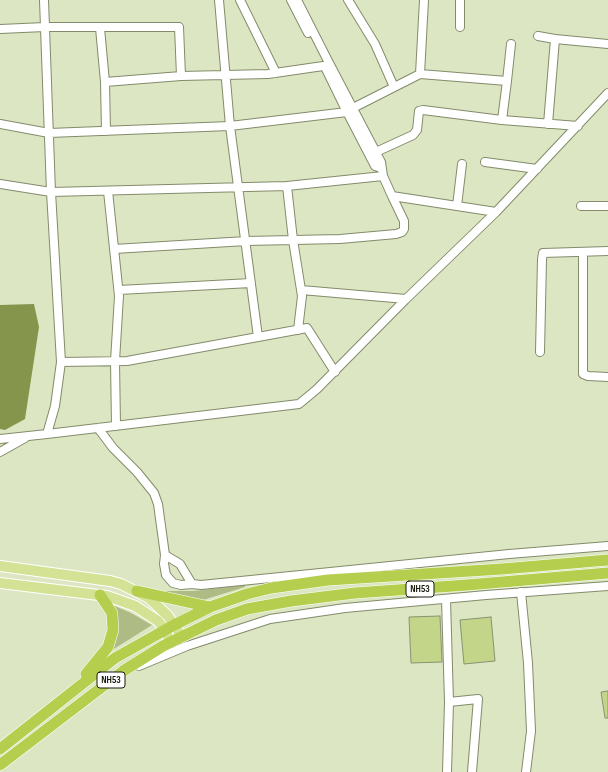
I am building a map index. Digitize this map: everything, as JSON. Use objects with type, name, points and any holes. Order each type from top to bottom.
[{"type":"highway","name":"NH53","points":[[0,749],[115,658],[210,607],[247,594],[271,588],[328,580],[502,569],[608,560]]},
{"type":"highway","name":"NH53","points":[[0,765],[123,671],[171,643],[216,620],[247,609],[292,601],[355,593],[608,573]]},
{"type":"highway","points":[[137,591],[210,607]]},
{"type":"highway","points":[[71,693],[108,647],[113,630],[112,613],[100,595]]},
{"type":"main road","points":[[0,566],[110,581],[137,591],[149,598],[163,611],[169,628],[171,643]]},
{"type":"main road","points":[[0,583],[107,596],[135,606],[182,637]]},
{"type":"street","points":[[44,0],[51,192],[61,362],[55,406],[47,434]]},
{"type":"street","points":[[219,0],[230,126],[258,337]]},
{"type":"street","points":[[240,0],[276,73]]},
{"type":"street","points":[[348,0],[375,44],[394,87]]},
{"type":"street","points":[[420,74],[424,0]]},
{"type":"street","points":[[460,0],[460,27]]},
{"type":"street","points":[[296,1],[350,110],[375,166],[382,172]]},
{"type":"street","points":[[0,29],[45,27],[179,27],[181,76]]},
{"type":"street","points":[[100,28],[105,82],[106,131]]},
{"type":"street","points":[[538,36],[608,44]]},
{"type":"street","points":[[548,124],[555,39]]},
{"type":"street","points":[[502,120],[511,44]]},
{"type":"street","points":[[105,82],[181,76],[276,73],[327,66]]},
{"type":"street","points":[[0,124],[49,133],[230,126],[350,110],[420,74],[507,81]]},
{"type":"street","points":[[0,438],[47,434],[299,404],[335,372],[406,299],[496,212],[608,93]]},
{"type":"street","points":[[114,249],[246,241],[340,239],[396,234],[402,232],[404,229],[404,221],[382,172],[381,162],[350,110]]},
{"type":"street","points":[[376,152],[413,136],[417,130],[419,111],[423,110],[502,120],[578,126]]},
{"type":"street","points":[[485,162],[537,169]]},
{"type":"street","points":[[457,206],[462,164]]},
{"type":"street","points":[[0,184],[51,192],[287,186],[382,172]]},
{"type":"street","points":[[287,186],[293,240],[302,296],[298,330]]},
{"type":"street","points":[[108,191],[120,296],[115,361],[116,426]]},
{"type":"street","points":[[392,196],[496,212]]},
{"type":"street","points":[[581,206],[608,206]]},
{"type":"street","points":[[540,352],[543,253],[608,251]]},
{"type":"street","points":[[583,252],[583,374],[588,376],[608,377]]},
{"type":"street","points":[[119,290],[251,283]]},
{"type":"street","points":[[301,290],[406,299]]},
{"type":"street","points":[[61,362],[127,361],[307,328],[335,372]]},
{"type":"street","points":[[98,428],[113,448],[137,472],[154,493],[158,504],[165,555],[164,564],[166,575],[173,583],[181,585],[201,585],[509,554],[608,546]]},
{"type":"street","points":[[0,452],[28,436]]},
{"type":"street","points":[[165,555],[180,564],[192,584]]},
{"type":"street","points":[[84,701],[142,664],[194,644],[270,619],[345,608],[521,592],[608,586]]},
{"type":"street","points":[[521,592],[528,663],[531,731],[526,772]]},
{"type":"street","points":[[446,599],[449,702],[447,772]]},
{"type":"street","points":[[449,702],[478,699],[472,772]]},
{"type":"shaded area","points":[[34,304],[39,327],[25,419],[5,430],[0,429],[0,305]]},
{"type":"shaded area","points":[[245,585],[245,587],[203,600],[155,591],[194,591]]},
{"type":"shaded area","points":[[108,603],[131,613],[152,625],[109,652]]},
{"type":"building","points":[[440,616],[442,662],[411,663],[409,617]]},
{"type":"building","points":[[491,617],[495,661],[464,664],[460,620]]},
{"type":"building","points":[[608,691],[608,718],[605,718],[601,692]]}]
